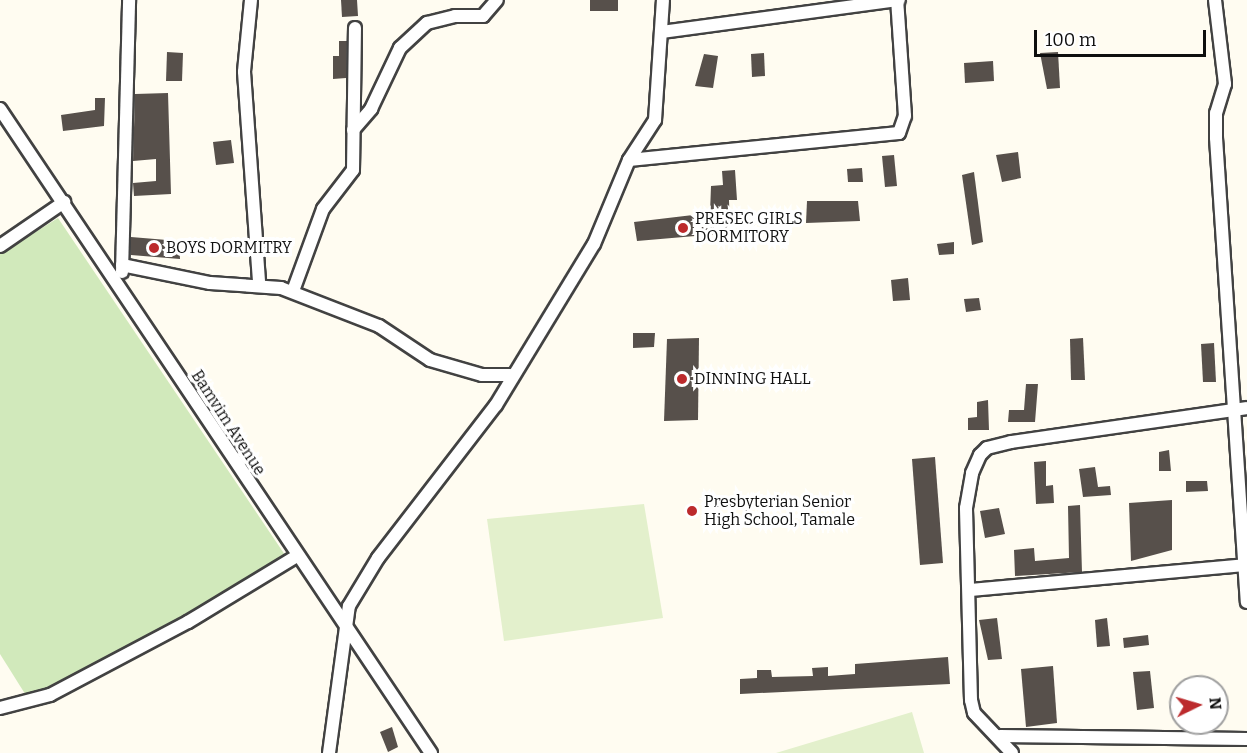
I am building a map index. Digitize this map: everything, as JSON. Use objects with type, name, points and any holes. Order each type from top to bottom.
[{"type":"street","points":[[122,291],[129,0]]},
{"type":"street","points":[[251,0],[244,72],[260,283]]},
{"type":"street","points":[[353,130],[371,109],[400,48],[427,23],[455,16],[483,16],[497,0]]},
{"type":"street","points":[[329,753],[349,606],[369,570],[496,405],[510,375],[594,244],[629,160],[655,120],[663,0]]},
{"type":"street","points":[[629,160],[899,133],[905,116],[898,0],[662,32]]},
{"type":"street","points":[[1215,0],[1225,84],[1216,129],[1247,602]]},
{"type":"street","points":[[293,291],[323,208],[353,170],[356,28]]},
{"type":"street","name":"Bamvim Avenue","points":[[0,109],[431,753]]},
{"type":"street","points":[[0,246],[64,202]]},
{"type":"street","points":[[122,265],[184,274],[210,283],[260,283],[293,291],[379,326],[430,360],[473,374],[510,375]]},
{"type":"street","points":[[1012,753],[1000,736],[972,708],[971,590],[966,508],[972,472],[987,448],[1247,408]]},
{"type":"street","points":[[0,708],[50,695],[188,622],[297,556]]},
{"type":"street","points":[[971,590],[1244,565]]},
{"type":"street","points":[[1000,736],[1247,739]]},
{"type":"green space","points":[[58,218],[285,555],[163,630],[27,697],[0,654],[0,254]]},
{"type":"green space","points":[[644,504],[663,618],[504,641],[487,519]]},
{"type":"green space","points":[[912,712],[924,753],[776,753]]},
{"type":"building","points":[[341,0],[357,0],[358,16],[342,17]]},
{"type":"building","points":[[590,0],[618,0],[618,11],[590,11]]},
{"type":"building","points":[[339,41],[347,41],[346,78],[333,79],[333,56],[339,56]]},
{"type":"building","points":[[167,52],[183,53],[182,81],[166,81]]},
{"type":"building","points":[[1058,52],[1060,88],[1047,89],[1040,53]]},
{"type":"building","points":[[764,53],[765,76],[752,77],[751,54]]},
{"type":"building","points":[[704,54],[718,56],[713,88],[695,86]]},
{"type":"building","points":[[993,61],[994,81],[965,83],[964,63]]},
{"type":"building","points":[[168,93],[171,194],[134,196],[133,183],[156,181],[156,159],[133,161],[135,94]]},
{"type":"building","points":[[95,98],[105,98],[104,126],[63,131],[61,115],[95,110]]},
{"type":"building","points":[[231,140],[234,163],[216,165],[213,142]]},
{"type":"building","points":[[1018,152],[1021,178],[1002,182],[996,155]]},
{"type":"building","points":[[894,155],[897,186],[885,187],[882,156]]},
{"type":"building","points":[[862,168],[863,182],[848,182],[847,169]]},
{"type":"building","name":"PRESEC GIRLS DORMITORY","points":[[735,170],[737,200],[729,200],[730,233],[637,241],[634,222],[710,213],[711,186],[723,185],[722,171]]},
{"type":"building","points":[[974,172],[983,242],[972,245],[962,175]]},
{"type":"building","points":[[807,201],[858,201],[860,221],[806,223]]},
{"type":"building","name":"BOYS DORMITRY","points":[[131,237],[179,241],[180,259],[131,255]]},
{"type":"building","points":[[954,242],[954,254],[939,255],[937,244]]},
{"type":"building","points":[[908,278],[910,300],[893,301],[891,280]]},
{"type":"building","points":[[979,298],[981,310],[966,312],[964,299]]},
{"type":"building","points":[[633,333],[655,333],[654,347],[633,348]]},
{"type":"building","name":"DINNING HALL","points":[[699,338],[698,420],[664,421],[667,339]]},
{"type":"building","points":[[1083,338],[1085,380],[1071,380],[1070,339]]},
{"type":"building","points":[[1214,343],[1216,382],[1203,382],[1201,344]]},
{"type":"building","points":[[1026,384],[1038,384],[1035,422],[1008,422],[1009,410],[1024,410]]},
{"type":"building","points":[[988,400],[989,430],[968,430],[968,418],[977,417],[977,402]]},
{"type":"building","points":[[1169,450],[1171,471],[1159,471],[1159,452]]},
{"type":"building","points":[[935,457],[943,563],[920,565],[912,459]]},
{"type":"building","points":[[1046,461],[1046,486],[1053,485],[1054,503],[1036,504],[1034,462]]},
{"type":"building","points":[[1095,467],[1098,487],[1110,486],[1111,495],[1083,497],[1079,469]]},
{"type":"building","points":[[1186,481],[1207,481],[1208,491],[1186,492]]},
{"type":"building","points":[[1172,500],[1172,550],[1131,561],[1129,503]]},
{"type":"building","points":[[1080,505],[1082,572],[1015,576],[1014,550],[1034,548],[1035,561],[1069,558],[1068,506]]},
{"type":"building","points":[[999,508],[1005,534],[985,538],[980,511]]},
{"type":"building","points":[[997,618],[1002,659],[988,660],[979,620]]},
{"type":"building","points":[[1107,618],[1110,646],[1097,647],[1095,620]]},
{"type":"building","points":[[1148,635],[1149,645],[1124,648],[1123,638]]},
{"type":"building","points":[[948,657],[950,684],[740,694],[740,679],[757,678],[757,670],[771,670],[772,677],[813,676],[812,668],[828,667],[828,676],[855,674],[855,664]]},
{"type":"building","points":[[1053,666],[1057,723],[1026,727],[1021,669]]},
{"type":"building","points":[[1150,671],[1154,708],[1137,710],[1133,672]]},
{"type":"building","points":[[392,727],[398,747],[388,752],[380,732]]},
{"type":"place","name":"PRESEC GIRLS DORMITORY","points":[[683,228]]},
{"type":"place","name":"BOYS DORMITRY","points":[[154,248]]},
{"type":"place","name":"DINNING HALL","points":[[682,379]]},
{"type":"place","name":"Presbyterian Senior High School, Tamale","points":[[692,511]]}]
